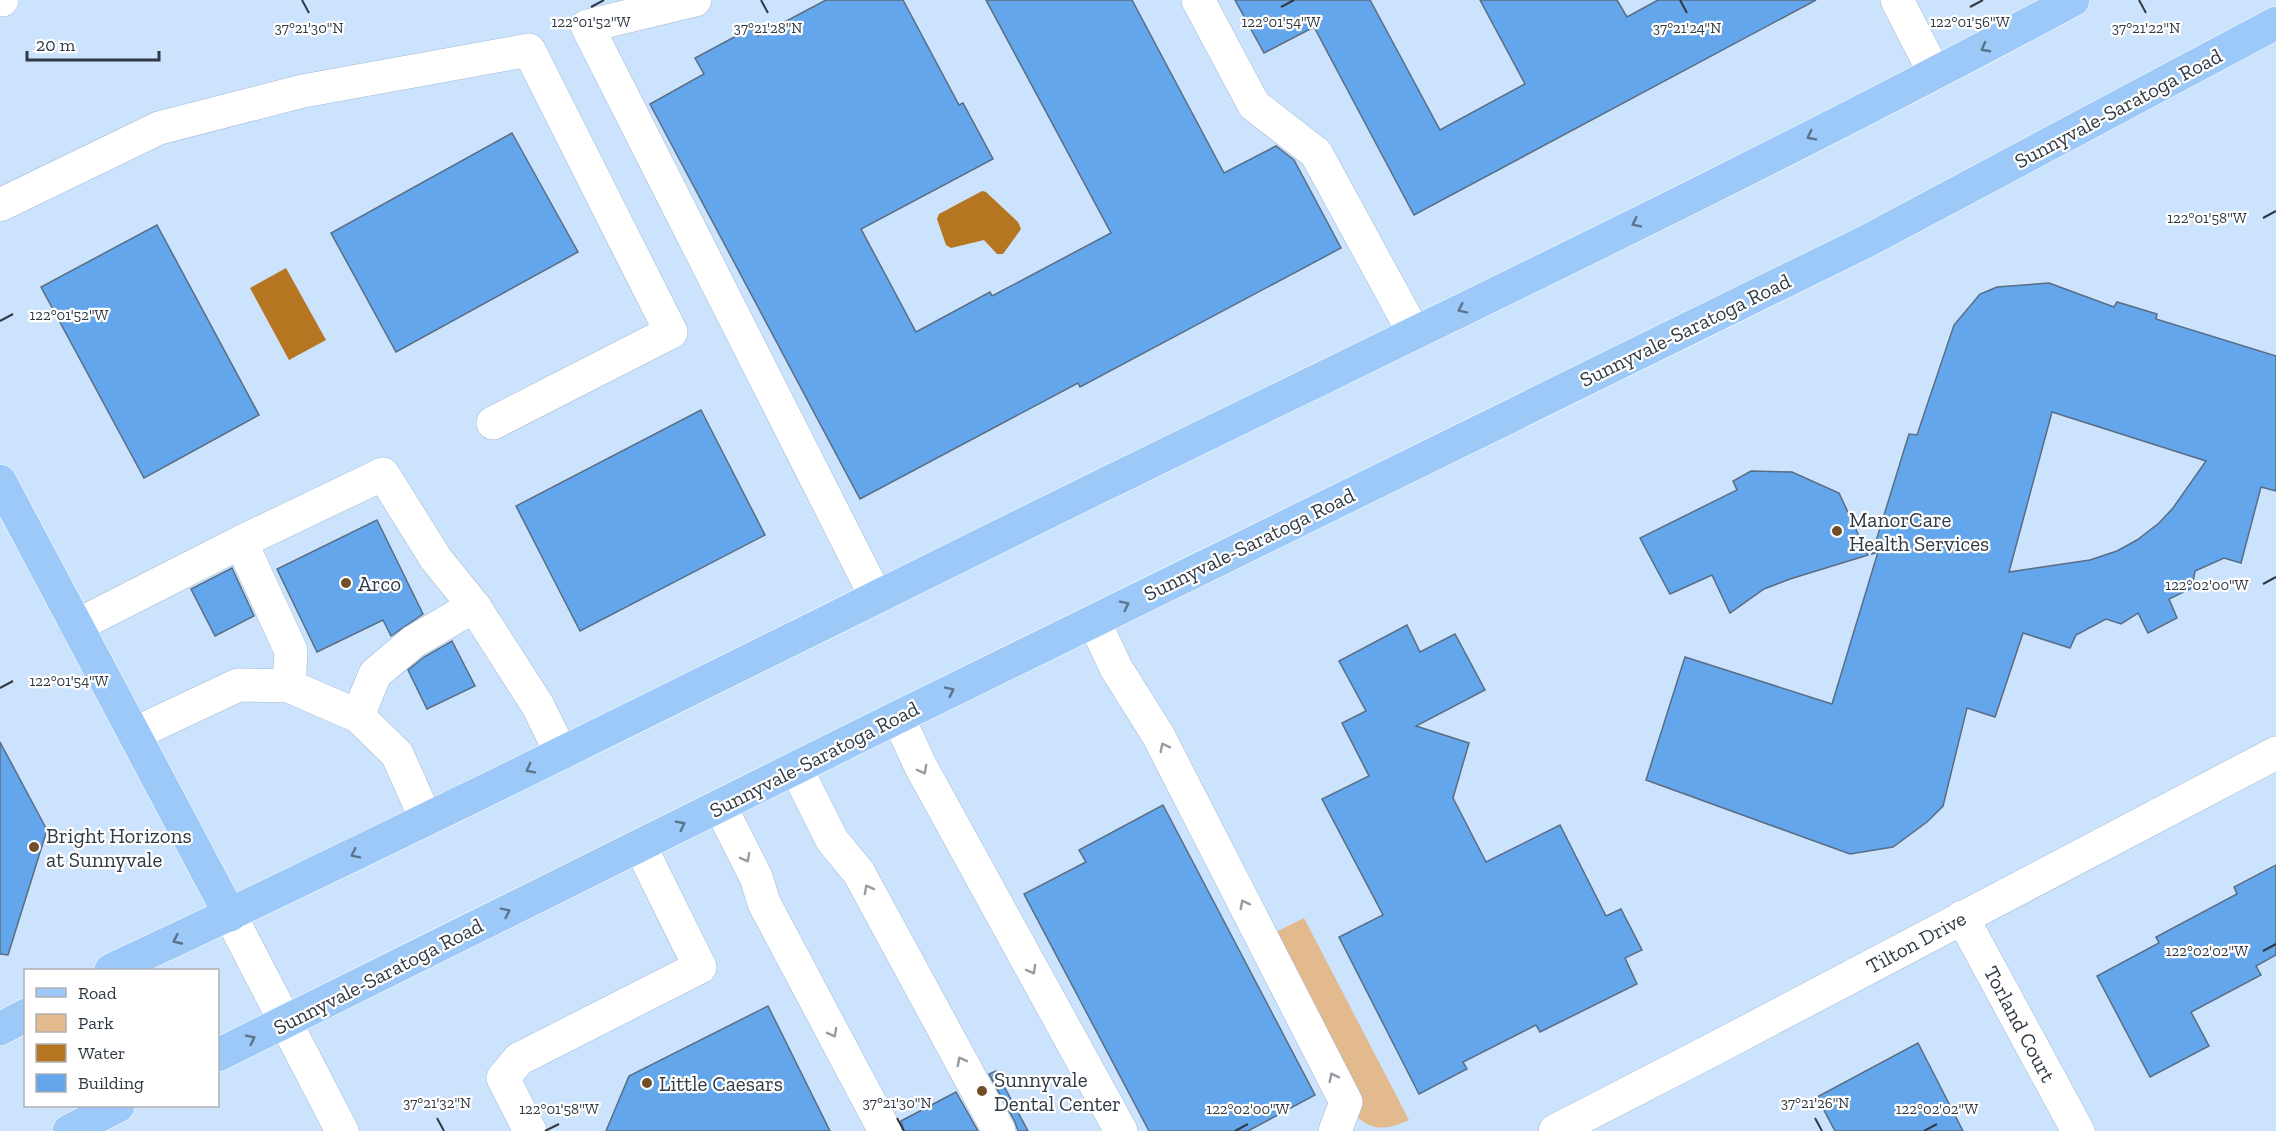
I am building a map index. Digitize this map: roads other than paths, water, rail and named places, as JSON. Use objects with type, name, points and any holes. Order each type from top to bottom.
[{"type":"main road","points":[[113,969],[230,915],[1414,333],[1935,74],[2073,0]]},
{"type":"main road","name":"Sunnyvale-Saratoga Road","points":[[219,1055],[898,717],[1867,241],[2276,23]]},
{"type":"main road","points":[[0,482],[230,915]]},
{"type":"main road","points":[[0,1029],[24,1016]]},
{"type":"main road","points":[[69,1131],[116,1107]]},
{"type":"street","points":[[695,0],[587,26],[876,597]]},
{"type":"street","points":[[1198,0],[1254,105],[1316,153],[1414,333]]},
{"type":"street","points":[[1897,0],[1935,74]]},
{"type":"street","points":[[0,205],[159,128],[303,92],[529,50],[671,332],[493,423]]},
{"type":"street","points":[[76,626],[241,542],[383,474],[436,559],[474,606],[538,706],[561,753]]},
{"type":"street","points":[[241,542],[291,651],[289,686]]},
{"type":"street","points":[[358,716],[375,674],[413,642],[474,606]]},
{"type":"street","points":[[1094,621],[1116,668],[1158,735],[1346,1102],[1335,1131]]},
{"type":"street","points":[[134,734],[238,685],[289,686],[358,716],[397,754],[426,819]]},
{"type":"street","points":[[898,717],[920,765],[1121,1131]]},
{"type":"street","name":"Tilton Drive","points":[[1555,1131],[2276,753]]},
{"type":"street","points":[[796,768],[832,840],[859,873],[999,1131]]},
{"type":"street","points":[[720,806],[756,877],[764,903],[885,1131]]},
{"type":"street","points":[[530,1131],[503,1078],[519,1059],[699,967],[640,846]]},
{"type":"street","points":[[230,915],[342,1131]]},
{"type":"street","name":"Torland Court","points":[[1962,917],[2078,1131]]},
{"type":"water","points":[[982,191],[986,192],[1018,222],[1021,229],[1003,254],[997,254],[984,240],[951,248],[946,245],[937,219],[939,214]]},
{"type":"water","points":[[286,268],[326,340],[289,360],[250,288]]},
{"type":"place","name":"ManorCare Health Services","points":[[1837,531]]},
{"type":"place","name":"Arco","points":[[346,583]]},
{"type":"place","name":"Bright Horizons at Sunnyvale","points":[[34,847]]},
{"type":"place","name":"Little Caesars","points":[[647,1083]]},
{"type":"place","name":"Sunnyvale Dental Center","points":[[982,1091]]}]
